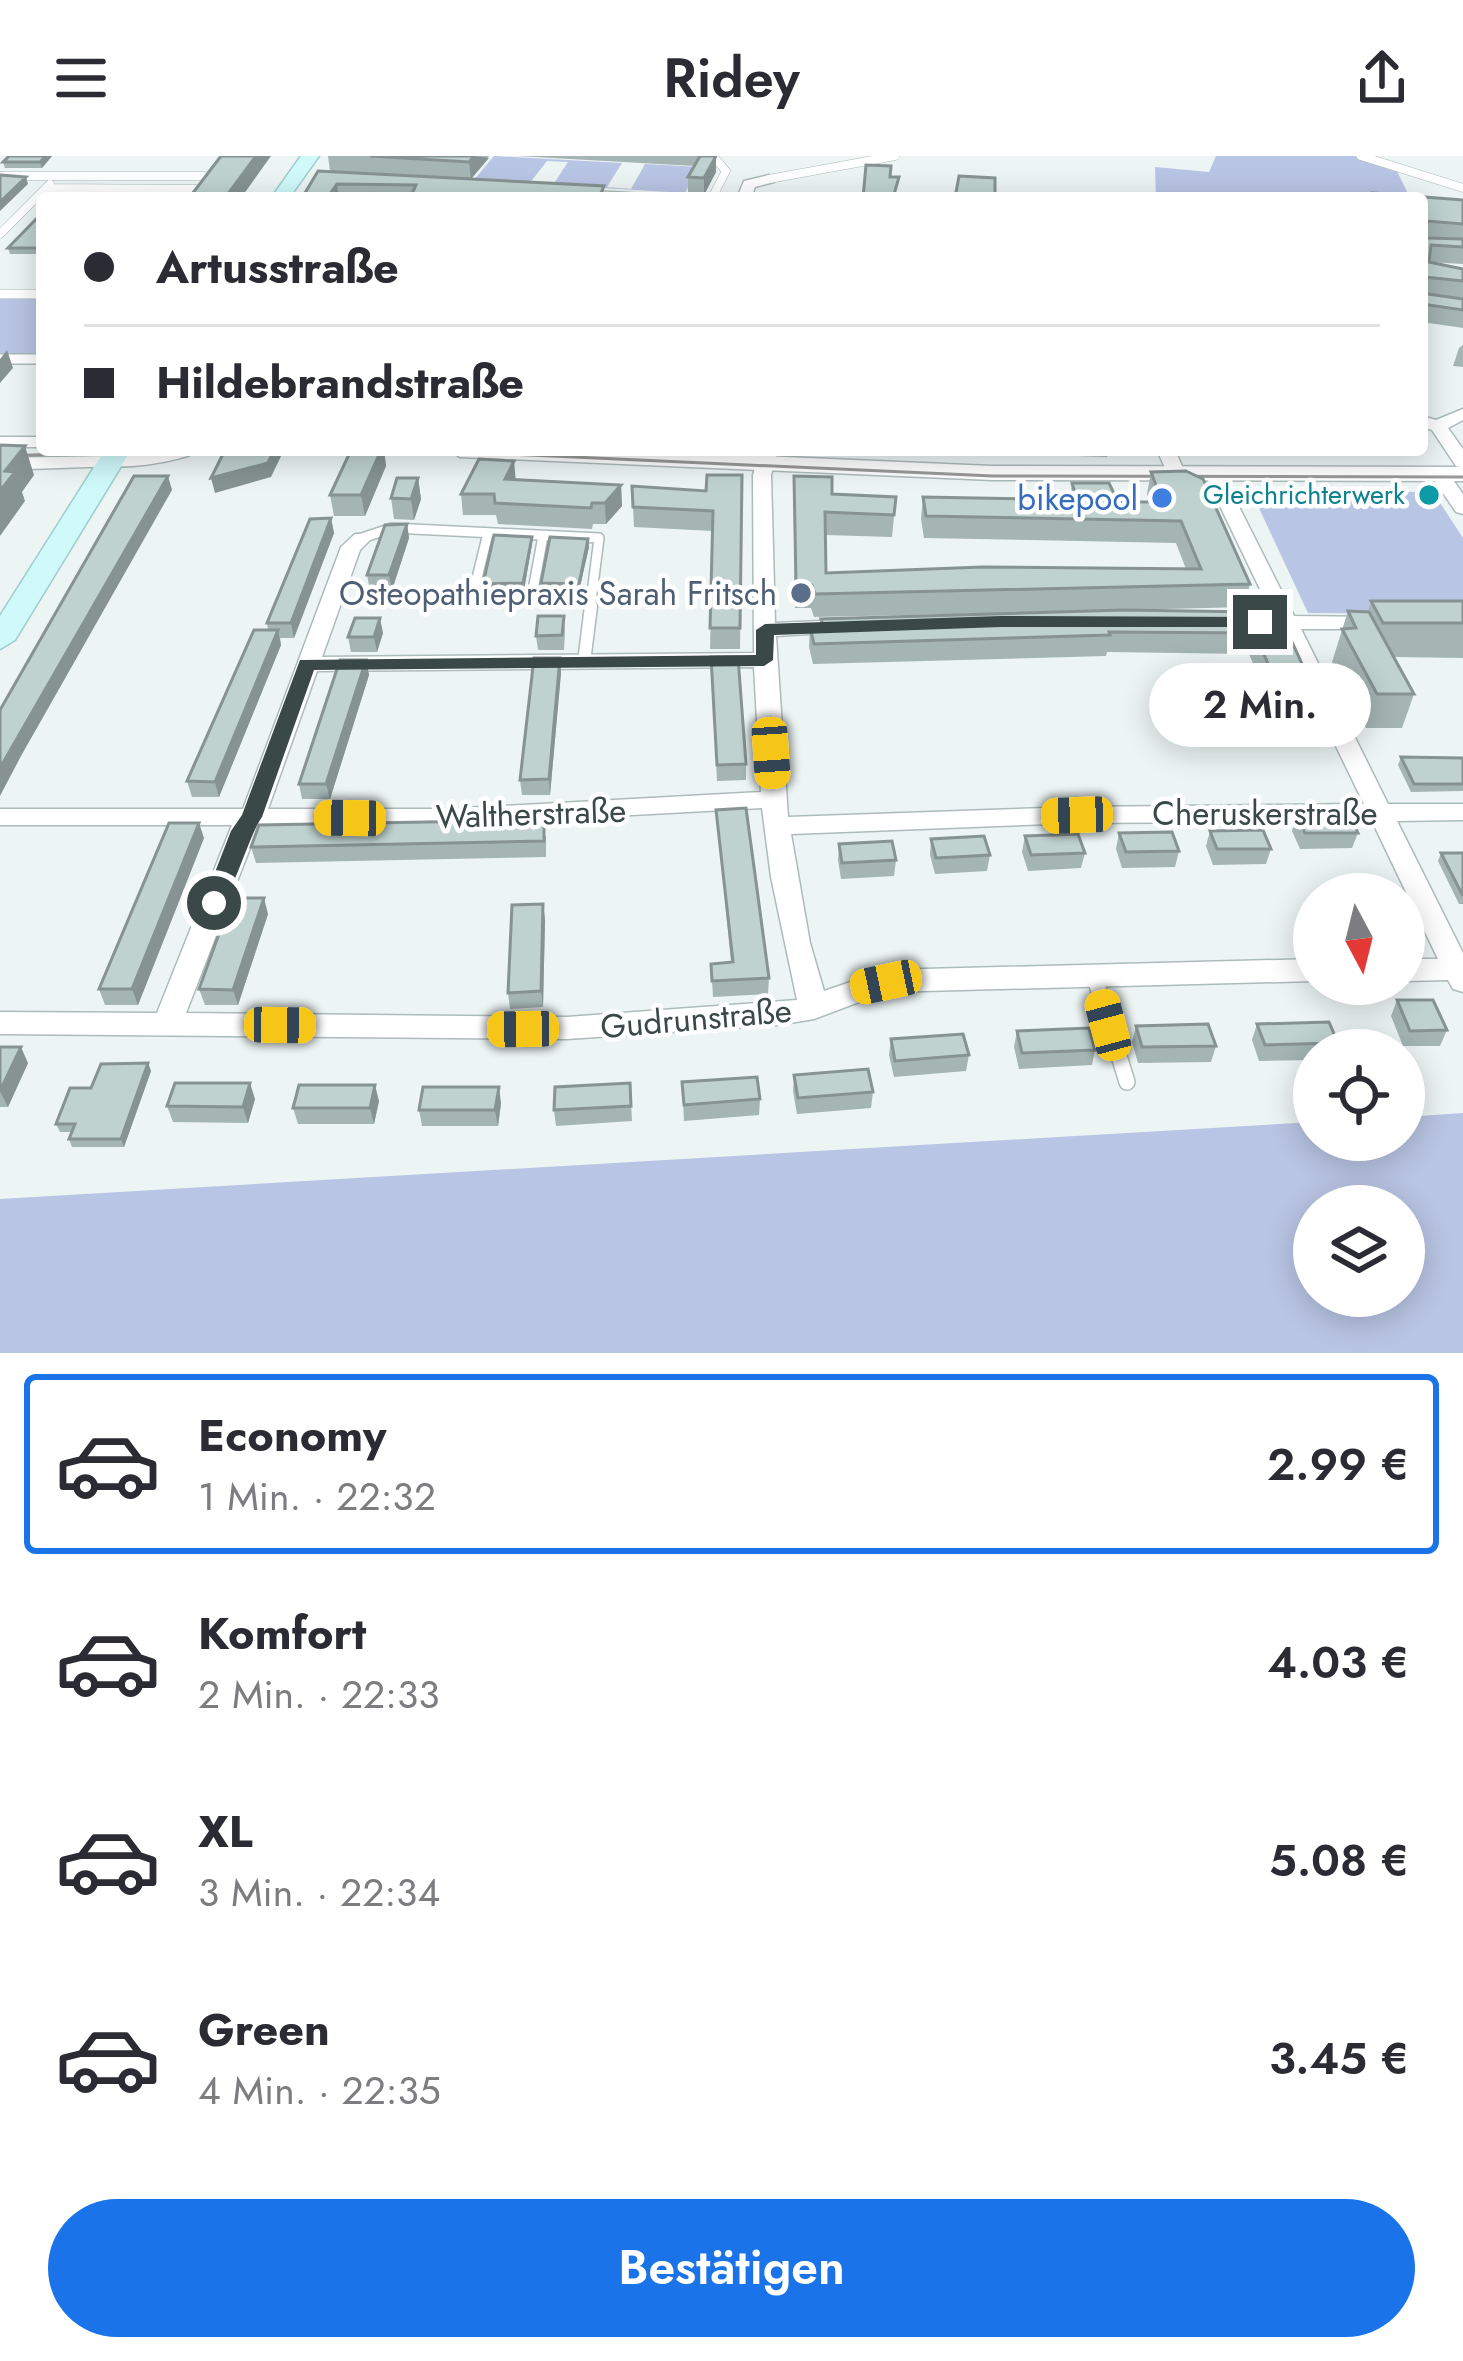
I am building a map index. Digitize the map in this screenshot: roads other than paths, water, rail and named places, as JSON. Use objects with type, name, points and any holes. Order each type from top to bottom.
[{"type":"main road","points":[[0,640],[114,456]]},
{"type":"street","points":[[746,192],[749,184],[769,179]]},
{"type":"street","points":[[1460,413],[1430,423],[1463,462]]},
{"type":"street","points":[[0,442],[36,442]]},
{"type":"street","points":[[0,464],[114,456]]},
{"type":"street","points":[[690,456],[1178,475],[1451,474],[1463,508]]},
{"type":"street","points":[[1169,456],[1178,475]]},
{"type":"street","points":[[767,458],[764,660],[775,800],[792,925],[814,1008]]},
{"type":"street","points":[[1214,475],[1460,975]]},
{"type":"street","points":[[168,1023],[241,831],[252,817],[351,547],[362,538]]},
{"type":"street","points":[[1190,621],[1398,624]]},
{"type":"street","points":[[765,630],[861,626]]},
{"type":"street","points":[[307,664],[764,660]]},
{"type":"street","name":"Waltherstraße","points":[[0,817],[466,817],[775,800]]},
{"type":"street","name":"Cheruskerstraße","points":[[779,826],[1100,814],[1463,812]]},
{"type":"street","name":"Gudrunstraße","points":[[0,1023],[567,1028],[814,1008],[858,988],[886,982],[1293,970]]},
{"type":"street","points":[[1425,972],[1460,975]]},
{"type":"lane","points":[[713,156],[726,171],[715,192]]},
{"type":"lane","points":[[769,179],[896,156]]},
{"type":"lane","points":[[1361,156],[1463,188]]},
{"type":"lane","points":[[196,192],[214,166]]},
{"type":"lane","points":[[0,176],[206,176]]},
{"type":"lane","points":[[42,192],[57,176]]},
{"type":"lane","points":[[1424,176],[1463,178]]},
{"type":"lane","points":[[46,188],[145,192]]},
{"type":"lane","points":[[0,234],[36,198]]},
{"type":"lane","points":[[0,294],[36,295]]},
{"type":"lane","points":[[0,359],[36,359]]},
{"type":"lane","points":[[362,538],[392,528],[599,538],[584,662]]},
{"type":"lane","points":[[476,586],[488,533]]},
{"type":"lane","points":[[533,590],[543,536]]},
{"type":"lane","points":[[1093,974],[1127,1082]]},
{"type":"tram line","points":[[0,456],[36,455]]},
{"type":"tram line","points":[[551,456],[993,476],[1463,477]]},
{"type":"place","name":"Gleichrichterwerk","points":[[1429,495]]},
{"type":"place","name":"bikepool","points":[[1162,498]]},
{"type":"place","name":"Osteopathiepraxis Sarah Fritsch","points":[[801,593]]}]
